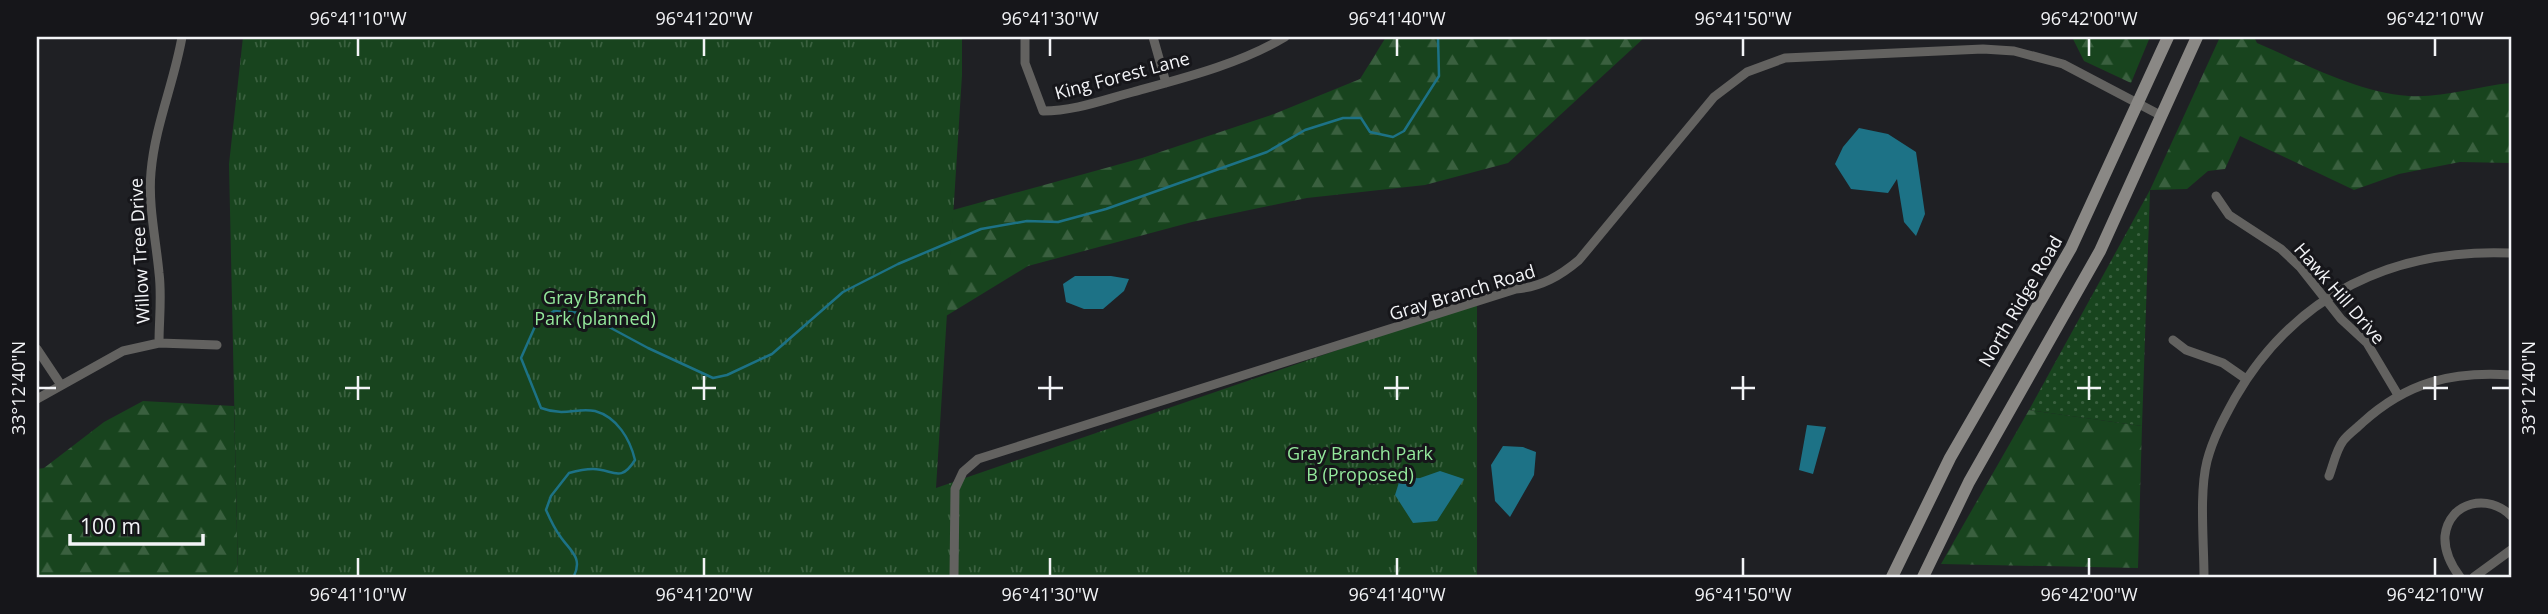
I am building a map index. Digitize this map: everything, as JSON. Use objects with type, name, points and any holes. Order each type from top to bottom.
[{"type":"main road","name":"North Ridge Road","points":[[1892,577],[1950,458],[2071,248],[2168,37]]},
{"type":"main road","points":[[1923,577],[1969,482],[2100,251],[2197,37]]},
{"type":"street","name":"Willow Tree Drive","points":[[159,343],[160,276],[150,175],[156,131],[182,37]]},
{"type":"street","name":"King Forest Lane","points":[[1025,37],[1025,63],[1043,111],[1066,111],[1166,83],[1264,50],[1286,37]]},
{"type":"street","points":[[1153,37],[1166,83]]},
{"type":"street","name":"Gray Branch Road","points":[[954,577],[955,489],[963,472],[978,459],[1516,289],[1546,283],[1579,260],[1714,97],[1747,72],[1765,64],[1805,56],[1983,49],[2014,51],[2063,64],[2160,115]]},
{"type":"street","name":"Hawk Hill Drive","points":[[2216,196],[2229,215],[2291,258],[2367,344],[2398,395]]},
{"type":"street","points":[[2204,577],[2204,486],[2207,462],[2220,427],[2246,379],[2279,339],[2325,299],[2382,270],[2452,254],[2511,253]]},
{"type":"street","points":[[2173,340],[2186,350],[2222,363],[2246,379]]},
{"type":"street","points":[[37,399],[123,351],[159,343],[217,345]]},
{"type":"street","points":[[37,349],[61,385]]},
{"type":"street","points":[[2329,476],[2342,442],[2378,408],[2398,395],[2429,382],[2458,375],[2511,375]]},
{"type":"street","points":[[2460,577],[2450,562],[2445,538],[2450,520],[2456,513],[2480,502],[2502,506],[2511,516]]},
{"type":"street","points":[[2474,577],[2511,550]]},
{"type":"green space","name":"Gray Branch Park (planned)","points":[[243,37],[962,37],[962,75],[936,488],[1477,302],[1477,577],[238,577],[229,164]]},
{"type":"green space","points":[[1386,37],[1645,37],[1508,163],[1425,185],[1307,198],[1192,222],[1028,266],[946,316],[953,210],[1142,158],[1274,114],[1360,79]]},
{"type":"green space","points":[[2072,37],[2150,37],[2131,83],[2084,61]]},
{"type":"green space","points":[[2220,37],[2254,37],[2257,43],[2332,76],[2389,93],[2409,96],[2435,95],[2511,83],[2511,163],[2460,162],[2399,174],[2354,190],[2240,136],[2225,169],[2208,171],[2187,189],[2150,190]]},
{"type":"green space","points":[[2150,190],[2142,426],[2029,410]]},
{"type":"green space","points":[[143,401],[234,406],[238,577],[37,577],[37,469],[44,468],[104,422]]},
{"type":"green space","points":[[2029,410],[2142,426],[2138,568],[1941,564]]},
{"type":"water","points":[[1859,128],[1888,134],[1916,152],[1925,214],[1916,236],[1904,222],[1897,179],[1888,193],[1851,189],[1835,164],[1843,147]]},
{"type":"water","points":[[1075,276],[1129,279],[1124,291],[1103,309],[1084,309],[1066,302],[1063,284]]},
{"type":"water","points":[[1807,425],[1826,427],[1813,474],[1799,470]]},
{"type":"water","points":[[1503,446],[1523,447],[1536,452],[1534,475],[1510,517],[1495,501],[1491,465]]},
{"type":"water","points":[[1440,471],[1464,479],[1437,521],[1413,523],[1395,495],[1400,479],[1420,478]]},
{"type":"waterway","points":[[569,577],[574,576],[576,559],[546,510],[551,496],[569,473],[593,469],[616,474],[625,472],[635,460],[630,444],[621,430],[603,414],[588,410],[557,412],[541,408],[521,358],[537,322],[554,311],[583,313],[648,348],[713,378],[727,375],[772,354],[843,292],[898,264],[981,229],[1027,221],[1058,222],[1106,209],[1267,152],[1305,130],[1343,118],[1361,118],[1370,132],[1393,137],[1404,131],[1439,76],[1438,37]]},
{"type":"waterway","points":[[523,577],[528,577]]},
{"type":"park label","name":"Gray Branch Park B (Proposed)","points":[[1360,463]]}]
